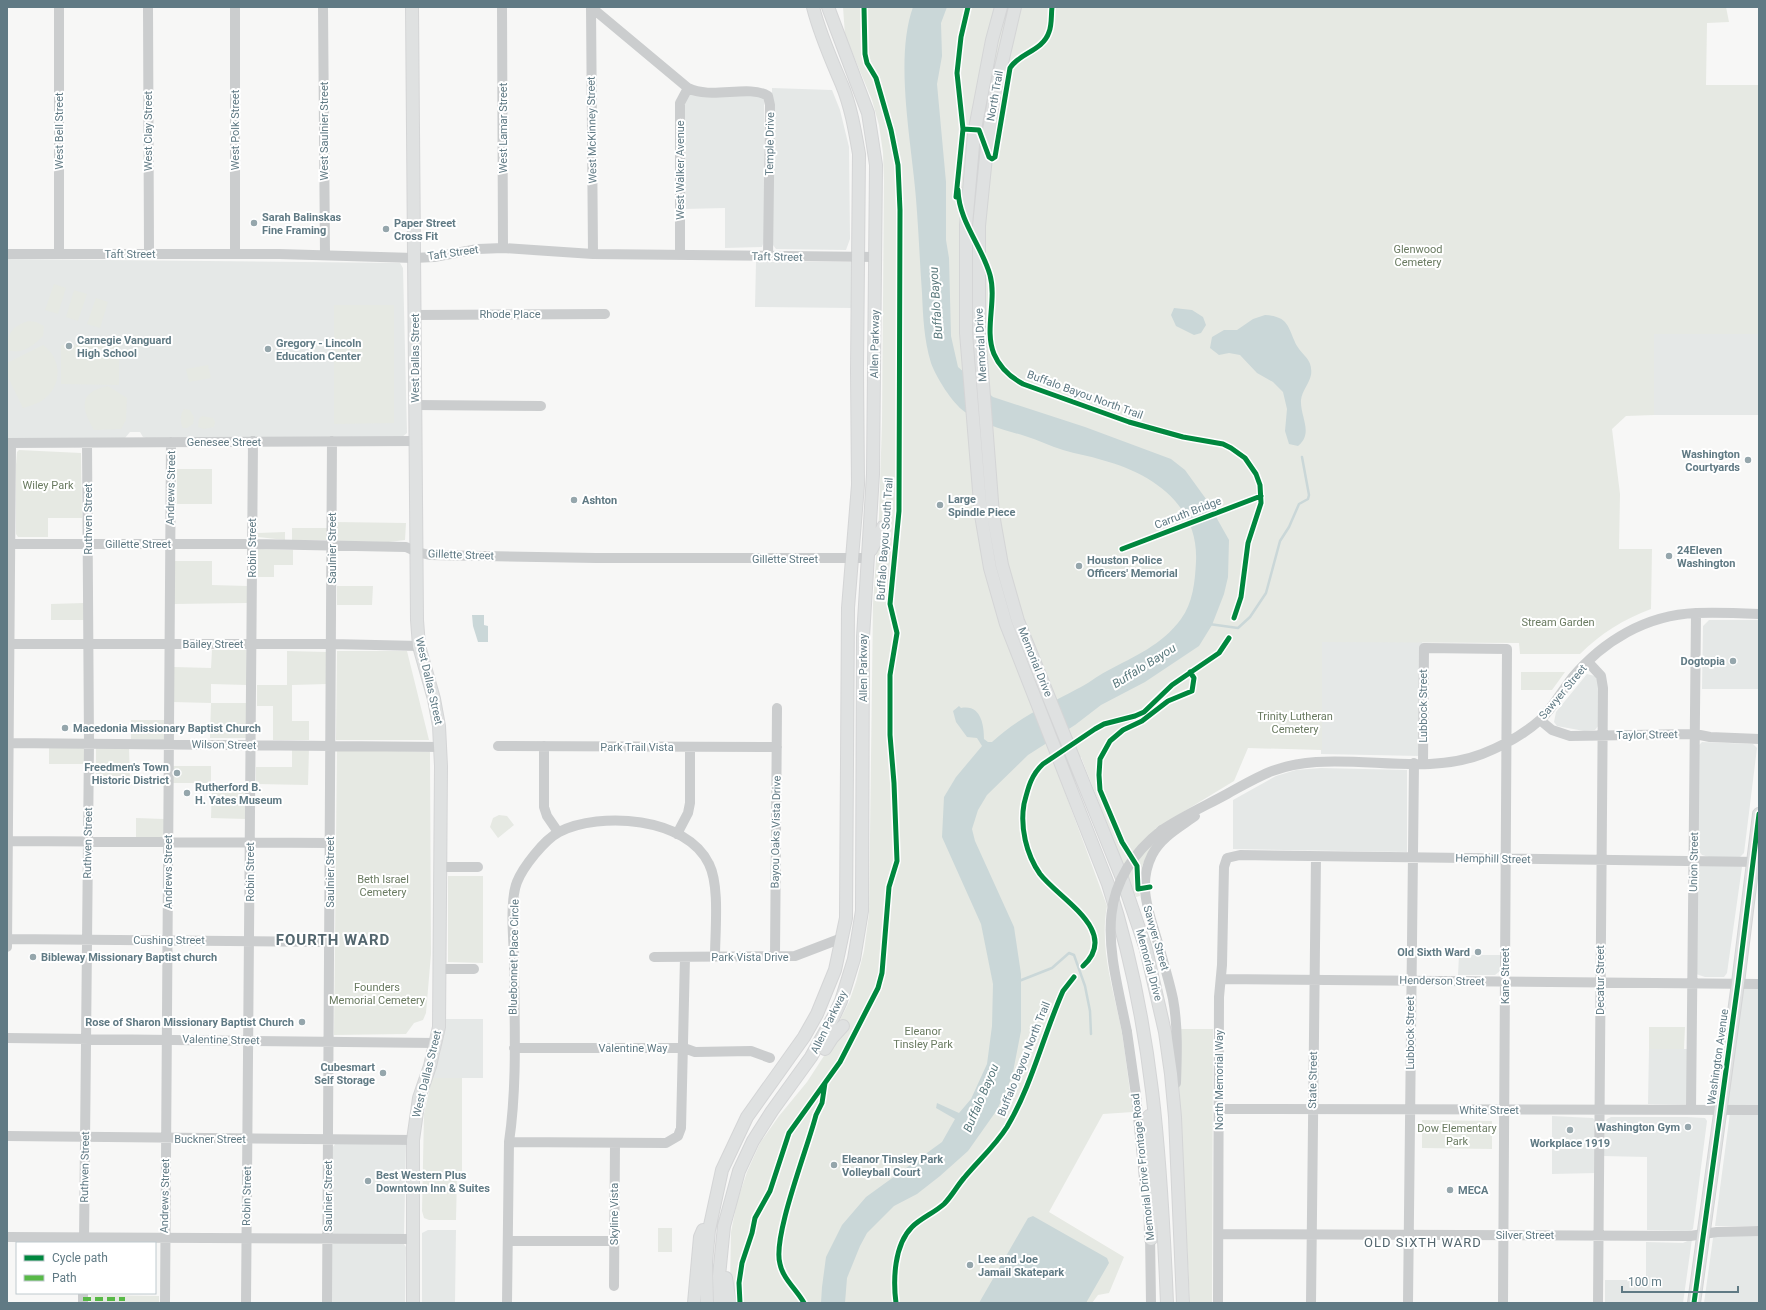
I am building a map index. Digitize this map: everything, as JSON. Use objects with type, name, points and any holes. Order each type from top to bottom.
[{"type":"main road","name":"West Dallas Street","points":[[412,7],[417,620],[419,646],[434,698],[441,747],[440,969],[438,1027],[436,1043],[420,1098],[413,1140],[413,1303]]},
{"type":"main road","points":[[809,7],[818,29]]},
{"type":"main road","name":"Allen Parkway","points":[[707,1303],[706,1262],[709,1230],[714,1199],[728,1153],[747,1117],[804,1037],[817,1014],[835,970],[842,938],[846,898],[848,608],[858,485],[857,371],[859,154],[854,126],[842,86],[818,29],[813,7]]},
{"type":"main road","name":"Allen Parkway","points":[[720,1303],[722,1245],[727,1210],[739,1171],[753,1141],[811,1057],[832,1020],[844,994],[858,942],[863,890],[863,637],[873,481],[876,181],[873,138],[868,113],[828,7]]},
{"type":"main road","name":"Memorial Drive","points":[[1001,7],[982,92],[972,157],[966,225],[966,332],[981,515],[990,568],[1006,624],[1067,776],[1119,918],[1138,999],[1149,1061],[1161,1164],[1167,1303]]},
{"type":"main road","name":"Memorial Drive","points":[[1015,7],[995,93],[983,180],[978,268],[979,332],[993,514],[1002,565],[1018,621],[1122,878],[1146,950],[1165,1032],[1175,1117],[1183,1303]]},
{"type":"main road","points":[[868,558],[883,527]]},
{"type":"main road","name":"Washington Avenue","points":[[1694,1303],[1756,862],[1759,814]]},
{"type":"main road","points":[[782,1097],[809,1072],[832,1038],[843,1026]]},
{"type":"main road","points":[[1149,1061],[1151,1239]]},
{"type":"main road","points":[[694,1303],[700,1238],[714,1199]]},
{"type":"main road","points":[[722,1245],[730,1303]]},
{"type":"street","name":"West Bell Street","points":[[59,7],[59,254]]},
{"type":"street","name":"West Clay Street","points":[[148,7],[149,254]]},
{"type":"street","name":"West Polk Street","points":[[235,7],[235,254]]},
{"type":"street","name":"West Saulnier Street","points":[[323,7],[325,255]]},
{"type":"street","name":"West Lamar Street","points":[[502,7],[503,248]]},
{"type":"street","name":"Temple Drive","points":[[591,7],[688,88],[697,92],[763,93],[770,100],[768,257]]},
{"type":"street","name":"West McKinney Street","points":[[591,7],[593,254]]},
{"type":"street","name":"West Walker Avenue","points":[[680,255],[680,103],[688,88]]},
{"type":"street","name":"Taft Street","points":[[7,254],[235,254],[434,258],[478,249],[503,248],[593,254],[876,257]]},
{"type":"street","name":"Rhode Place","points":[[415,315],[605,314]]},
{"type":"street","points":[[416,405],[541,406]]},
{"type":"street","name":"Robin Street","points":[[246,1303],[253,441]]},
{"type":"street","name":"Saulnier Street","points":[[327,1303],[332,441]]},
{"type":"street","name":"Genesee Street","points":[[9,443],[416,441]]},
{"type":"street","name":"Ruthven Street","points":[[84,1240],[89,841],[87,442]]},
{"type":"street","name":"Andrews Street","points":[[165,1303],[171,442]]},
{"type":"street","points":[[7,947],[9,443]]},
{"type":"street","name":"Gillette Street","points":[[9,544],[252,544],[406,547],[416,552],[430,555],[545,557],[868,558]]},
{"type":"street","name":"Sawyer Street","points":[[1128,1032],[1111,954],[1111,915],[1118,886],[1131,861],[1149,840],[1162,830],[1262,774],[1287,765],[1317,762],[1418,763],[1458,761],[1481,755],[1507,744],[1540,720],[1572,678],[1588,662],[1608,644],[1636,628],[1655,620],[1696,613],[1759,614]]},
{"type":"street","name":"Union Street","points":[[1691,1110],[1696,613]]},
{"type":"street","name":"Bailey Street","points":[[8,644],[332,644],[419,646]]},
{"type":"street","name":"Lubbock Street","points":[[1408,1303],[1412,857],[1424,648],[1507,649]]},
{"type":"street","name":"Kane Street","points":[[1503,1303],[1507,649]]},
{"type":"street","name":"Decatur Street","points":[[1588,662],[1599,672],[1603,681],[1598,1303]]},
{"type":"street","name":"Bayou Oaks Vista Drive","points":[[775,956],[777,708]]},
{"type":"street","name":"Taylor Street","points":[[1540,720],[1552,730],[1570,736],[1695,734],[1710,737],[1759,739]]},
{"type":"street","name":"Wilson Street","points":[[7,742],[441,747]]},
{"type":"street","name":"Park Trail Vista","points":[[498,746],[777,747]]},
{"type":"street","points":[[544,746],[544,806],[547,816],[558,832]]},
{"type":"street","points":[[677,834],[688,813],[690,803],[690,747]]},
{"type":"street","name":"Sawyer Street","points":[[1175,1117],[1177,1055],[1173,1000],[1148,912],[1144,882],[1151,857],[1162,841],[1226,794]]},
{"type":"street","name":"Bluebonnet Place Circle","points":[[507,1303],[509,1142],[512,1124],[514,1048],[513,908],[516,883],[528,863],[558,832],[584,823],[614,820],[649,824],[677,834],[701,852],[709,863],[715,881],[715,956]]},
{"type":"street","points":[[7,841],[330,843]]},
{"type":"street","name":"Hemphill Street","points":[[1227,858],[1240,855],[1756,862]]},
{"type":"street","name":"State Street","points":[[1311,1303],[1316,857]]},
{"type":"street","name":"North Memorial Way","points":[[1218,1303],[1219,1003],[1224,867],[1227,858]]},
{"type":"street","points":[[440,867],[478,867]]},
{"type":"street","name":"Park Vista Drive","points":[[654,957],[795,956],[842,938]]},
{"type":"street","name":"Cushing Street","points":[[7,939],[330,942]]},
{"type":"street","points":[[509,1142],[666,1143],[678,1136],[681,1128],[685,957]]},
{"type":"street","points":[[440,969],[474,970]]},
{"type":"street","name":"Henderson Street","points":[[1221,979],[1759,984]]},
{"type":"street","name":"Memorial Drive Frontage Road","points":[[1128,1032],[1151,1239],[1151,1303]]},
{"type":"street","name":"Valentine Street","points":[[7,1038],[436,1043]]},
{"type":"street","name":"Valentine Way","points":[[514,1048],[684,1048],[695,1052],[751,1051],[770,1058]]},
{"type":"street","name":"White Street","points":[[1219,1109],[1759,1110]]},
{"type":"street","name":"Buckner Street","points":[[7,1136],[85,1138],[413,1140]]},
{"type":"street","name":"Skyline Vista","points":[[614,1286],[615,1143]]},
{"type":"street","name":"Silver Street","points":[[1219,1234],[1690,1236],[1759,1231]]},
{"type":"street","points":[[7,1237],[84,1240],[165,1238],[413,1239]]},
{"type":"street","points":[[508,1241],[614,1241]]},
{"type":"shaded area","points":[[772,88],[832,90],[840,110],[849,147],[850,239],[846,250],[776,249],[773,245]]},
{"type":"shaded area","points":[[689,95],[760,96],[764,99],[764,241],[762,247],[725,248],[725,208],[684,209],[684,99]]},
{"type":"shaded area","name":"Gregory - Lincoln Education Center","points":[[7,259],[400,263],[403,268],[407,433],[402,437],[146,438],[143,437],[140,432],[130,432],[125,438],[7,438]]},
{"type":"shaded area","points":[[756,262],[852,262],[852,308],[755,307]]},
{"type":"shaded area","points":[[1654,334],[1759,334],[1759,415],[1654,415]]},
{"type":"shaded area","points":[[1709,620],[1759,620],[1759,689],[1702,689],[1703,626]]},
{"type":"shaded area","points":[[1322,642],[1422,642],[1420,756],[1321,754]]},
{"type":"shaded area","points":[[1587,674],[1595,676],[1598,679],[1599,725],[1595,730],[1584,731],[1557,726],[1554,722],[1556,712]]},
{"type":"shaded area","points":[[1702,742],[1753,744],[1757,748],[1744,853],[1740,857],[1709,857],[1702,855],[1697,849],[1699,745]]},
{"type":"shaded area","points":[[1321,768],[1407,770],[1407,852],[1233,849],[1233,800],[1276,776],[1296,770]]},
{"type":"shaded area","points":[[1697,865],[1742,867],[1727,973],[1724,977],[1705,977],[1696,974]]},
{"type":"shaded area","points":[[1459,955],[1501,955],[1500,971],[1495,975],[1458,975]]},
{"type":"shaded area","points":[[1741,986],[1759,986],[1759,1107],[1725,1107]]},
{"type":"shaded area","points":[[446,1019],[483,1019],[483,1078],[432,1078],[440,1054]]},
{"type":"shaded area","points":[[1649,1049],[1687,1049],[1687,1105],[1648,1104]]},
{"type":"shaded area","points":[[1730,1113],[1759,1114],[1759,1226],[1715,1226]]},
{"type":"shaded area","points":[[1552,1116],[1593,1118],[1595,1121],[1596,1173],[1552,1174]]},
{"type":"shaded area","points":[[1611,1117],[1705,1118],[1707,1121],[1693,1229],[1690,1231],[1647,1230],[1647,1157],[1603,1156],[1603,1125],[1607,1119]]},
{"type":"shaded area","points":[[336,1143],[406,1145],[404,1235],[332,1234],[332,1148]]},
{"type":"shaded area","points":[[428,1230],[456,1230],[455,1303],[422,1303],[422,1233]]},
{"type":"shaded area","points":[[1759,1235],[1759,1303],[1704,1303],[1713,1238],[1715,1236]]},
{"type":"shaded area","points":[[1692,1239],[1683,1303],[1605,1303],[1605,1280],[1646,1280],[1646,1242],[1683,1243]]},
{"type":"shaded area","points":[[403,1243],[406,1247],[405,1303],[330,1303],[332,1244]]},
{"type":"green space","points":[[843,7],[1726,7],[1729,22],[1707,23],[1706,85],[1759,85],[1759,334],[1654,334],[1654,415],[1626,416],[1612,429],[1620,494],[1619,549],[1652,549],[1651,609],[1631,617],[1613,628],[1580,654],[1520,654],[1519,643],[1322,642],[1322,750],[1248,748],[1234,781],[1155,829],[1158,841],[1142,866],[1139,880],[1140,896],[1136,897],[1081,757],[1056,768],[1107,906],[1105,938],[1108,970],[1122,1033],[1133,1112],[1103,1114],[1049,1212],[1124,1257],[1109,1293],[1098,1295],[1092,1303],[737,1303],[730,1286],[731,1232],[737,1202],[747,1172],[760,1143],[779,1116],[807,1082],[831,1045],[834,1032],[849,1002],[856,982],[864,951],[869,914],[873,604],[879,516],[882,422],[884,181],[883,153],[879,125],[872,100],[845,35]]},
{"type":"green space","points":[[54,284],[66,288],[58,314],[45,310]]},
{"type":"green space","points":[[74,290],[87,294],[78,321],[66,317]]},
{"type":"green space","points":[[96,298],[108,302],[100,328],[87,324]]},
{"type":"green space","points":[[334,305],[394,305],[394,423],[334,424]]},
{"type":"green space","points":[[29,321],[36,322],[44,326],[43,336],[27,349],[18,351],[8,350],[7,344],[9,335],[19,325]]},
{"type":"green space","points":[[43,345],[54,357],[58,372],[57,380],[50,394],[43,400],[23,408],[7,375],[7,363]]},
{"type":"green space","points":[[61,345],[119,346],[119,385],[61,384]]},
{"type":"green space","points":[[208,365],[211,378],[189,382],[186,369]]},
{"type":"green space","points":[[108,386],[127,398],[126,420],[121,429],[94,430],[86,415],[85,402],[91,392]]},
{"type":"green space","points":[[184,409],[190,410],[194,417],[193,424],[187,428],[183,428],[181,424],[181,416]]},
{"type":"green space","points":[[202,416],[213,418],[215,422],[214,427],[204,429],[198,427],[199,419]]},
{"type":"green space","name":"Wiley Park","points":[[19,450],[81,453],[82,518],[48,518],[48,537],[18,537],[16,534],[16,465],[17,452]]},
{"type":"green space","points":[[177,469],[212,469],[212,504],[177,504]]},
{"type":"green space","points":[[336,522],[406,523],[405,540],[389,542],[337,541]]},
{"type":"green space","points":[[292,528],[327,528],[327,540],[292,540]]},
{"type":"green space","points":[[285,532],[285,540],[258,537],[258,533]]},
{"type":"green space","points":[[258,549],[293,550],[293,565],[274,565],[274,577],[258,577]]},
{"type":"green space","points":[[174,561],[212,561],[212,585],[247,586],[247,603],[174,604]]},
{"type":"green space","points":[[337,586],[373,586],[372,605],[337,605]]},
{"type":"green space","points":[[84,603],[84,620],[51,620],[51,604]]},
{"type":"green space","points":[[212,650],[246,650],[247,685],[211,684],[211,703],[173,702],[174,667],[211,668]]},
{"type":"green space","points":[[287,651],[327,652],[327,684],[292,685],[292,721],[309,721],[309,740],[273,740],[273,706],[257,706],[257,685],[287,685]]},
{"type":"green space","points":[[337,651],[407,651],[429,740],[336,740]]},
{"type":"green space","points":[[1521,672],[1565,672],[1552,690],[1521,690]]},
{"type":"green space","points":[[211,703],[246,703],[246,738],[210,738]]},
{"type":"green space","points":[[131,720],[164,720],[164,740],[131,739]]},
{"type":"green space","points":[[49,746],[84,746],[86,764],[49,764]]},
{"type":"green space","points":[[96,747],[129,747],[130,782],[96,782]]},
{"type":"green space","points":[[292,749],[309,749],[308,785],[256,784],[256,767],[292,767]]},
{"type":"green space","name":"Beth Israel Cemetery","points":[[337,749],[430,752],[431,954],[426,1013],[423,1020],[414,1023],[406,1034],[334,1035]]},
{"type":"green space","points":[[173,766],[211,766],[211,783],[173,783]]},
{"type":"green space","points":[[212,784],[246,784],[246,819],[211,818]]},
{"type":"green space","points":[[499,815],[507,816],[514,825],[498,838],[490,827],[493,818]]},
{"type":"green space","points":[[136,818],[164,819],[164,837],[136,837]]},
{"type":"green space","points":[[448,876],[483,876],[483,963],[448,962]]},
{"type":"green space","points":[[1649,1027],[1685,1027],[1684,1049],[1649,1049]]},
{"type":"green space","points":[[1179,1029],[1213,1029],[1212,1303],[1190,1303],[1179,1086]]},
{"type":"green space","points":[[432,1078],[462,1078],[462,1176],[457,1176],[456,1220],[429,1220],[424,1218],[422,1211],[424,1114]]},
{"type":"green space","name":"Dow Elementary Park","points":[[1422,1120],[1492,1121],[1492,1149],[1422,1148]]},
{"type":"green space","points":[[658,1228],[672,1228],[672,1252],[658,1252]]},
{"type":"green space","points":[[91,1295],[159,1296],[159,1303],[91,1303]]},
{"type":"water","name":"Buffalo Bayou","points":[[913,7],[947,7],[941,23],[942,56],[937,84],[946,182],[946,240],[949,258],[951,336],[958,367],[993,397],[1085,427],[1171,459],[1185,470],[1206,499],[1229,540],[1228,577],[1224,594],[1212,625],[1199,646],[1145,682],[1101,705],[1075,725],[1028,755],[987,795],[978,810],[972,829],[975,841],[1014,927],[1021,974],[1021,1031],[1012,1077],[997,1110],[968,1151],[917,1194],[894,1206],[867,1233],[847,1278],[845,1303],[821,1303],[826,1257],[842,1225],[866,1197],[942,1142],[955,1119],[936,1108],[937,1103],[959,1113],[971,1099],[987,1064],[992,1026],[993,984],[981,924],[942,837],[944,797],[956,777],[982,746],[977,738],[967,737],[956,722],[953,711],[959,706],[961,708],[973,709],[977,712],[982,722],[984,739],[988,742],[992,742],[1022,719],[1157,643],[1174,628],[1185,613],[1193,592],[1196,569],[1195,542],[1190,524],[1181,508],[1169,494],[1155,483],[1138,473],[1121,466],[1063,450],[994,427],[972,417],[955,403],[937,375],[931,363],[924,328],[918,222],[906,108],[905,54],[907,29]]},
{"type":"water","points":[[1174,308],[1192,310],[1203,317],[1206,325],[1201,333],[1194,335],[1176,326],[1171,315]]},
{"type":"water","points":[[1265,315],[1279,318],[1287,324],[1297,346],[1311,366],[1311,375],[1301,400],[1306,430],[1303,441],[1298,446],[1289,444],[1285,431],[1287,409],[1283,392],[1273,382],[1257,373],[1240,355],[1229,353],[1219,355],[1210,348],[1212,337],[1224,330],[1237,330],[1253,319]]},
{"type":"water","points":[[472,615],[484,615],[484,625],[488,626],[488,642],[478,642],[473,626]]},
{"type":"water","points":[[1033,1216],[1107,1258],[1109,1263],[1086,1303],[979,1303],[1028,1218]]},
{"type":"waterway","points":[[1209,624],[1238,628],[1250,617],[1266,593],[1280,541],[1289,527],[1299,504],[1308,499],[1309,495],[1302,457]]},
{"type":"waterway","points":[[1019,981],[1052,968],[1069,953],[1074,955],[1085,986],[1090,1011],[1091,1034]]},
{"type":"marked path","points":[[83,1299],[125,1299]]},
{"type":"cycle path","name":"Buffalo Bayou South Trail","points":[[740,1303],[739,1283],[742,1263],[752,1233],[755,1218],[770,1191],[789,1133],[840,1062],[878,988],[882,973],[889,887],[897,861],[894,783],[890,735],[890,675],[897,633],[890,604],[899,511],[900,210],[898,165],[891,130],[876,78],[867,63],[865,54],[864,7]]},
{"type":"cycle path","points":[[956,197],[963,129],[957,73],[961,37],[968,7]]},
{"type":"cycle path","name":"North Trail","points":[[963,129],[979,130],[989,157],[992,159],[995,157],[1010,68],[1019,59],[1042,44],[1051,26],[1052,7]]},
{"type":"cycle path","name":"Buffalo Bayou North Trail","points":[[958,190],[962,213],[982,254],[990,275],[992,285],[990,325],[991,345],[996,359],[1006,372],[1023,384],[1129,422],[1183,437],[1223,444],[1245,458],[1256,474],[1260,485],[1261,503],[1248,543],[1241,597],[1234,618]]},
{"type":"cycle path","name":"Carruth Bridge","points":[[1122,549],[1261,496]]},
{"type":"cycle path","points":[[1083,966],[1093,953],[1095,940],[1091,928],[1083,916],[1040,874],[1031,858],[1025,840],[1023,813],[1030,782],[1043,764],[1095,729],[1104,724],[1135,716],[1144,712],[1172,685],[1219,653],[1229,638]]},
{"type":"cycle path","points":[[1150,887],[1138,889],[1137,866],[1122,842],[1100,790],[1100,759],[1110,741],[1123,730],[1142,721],[1168,701],[1192,691],[1194,678],[1190,672]]},
{"type":"cycle path","points":[[1694,1303],[1738,983],[1759,814]]},
{"type":"cycle path","name":"Buffalo Bayou North Trail","points":[[896,1303],[895,1274],[901,1243],[912,1227],[950,1198],[964,1178],[1007,1127],[1016,1111],[1063,991],[1074,977]]},
{"type":"cycle path","points":[[804,1303],[784,1275],[780,1264],[779,1251],[781,1234],[792,1191],[816,1115],[822,1103],[825,1083]]},
{"type":"place","name":"Sarah Balinskas Fine Framing","points":[[254,223]]},
{"type":"place","name":"Paper Street Cross Fit","points":[[386,229]]},
{"type":"place","name":"Carnegie Vanguard High School","points":[[69,346]]},
{"type":"place","name":"Gregory - Lincoln Education Center","points":[[268,349]]},
{"type":"place","name":"Washington Courtyards","points":[[1748,460]]},
{"type":"place","name":"Ashton","points":[[574,500]]},
{"type":"place","name":"Large Spindle Piece","points":[[940,505]]},
{"type":"place","name":"24Eleven Washington","points":[[1669,556]]},
{"type":"place","name":"Houston Police Officers' Memorial","points":[[1079,566]]},
{"type":"place","name":"Dogtopia","points":[[1733,661]]},
{"type":"place","name":"Macedonia Missionary Baptist Church","points":[[65,728]]},
{"type":"place","name":"Freedmen's Town Historic District","points":[[177,773]]},
{"type":"place","name":"Rutherford B. H. Yates Museum","points":[[187,793]]},
{"type":"place","name":"Old Sixth Ward","points":[[1478,952]]},
{"type":"place","name":"Bibleway Missionary Baptist church","points":[[33,957]]},
{"type":"place","name":"Rose of Sharon Missionary Baptist Church","points":[[302,1022]]},
{"type":"place","name":"Cubesmart Self Storage","points":[[383,1073]]},
{"type":"place","name":"Washington Gym","points":[[1688,1127]]},
{"type":"place","name":"Workplace 1919","points":[[1570,1130]]},
{"type":"place","name":"Eleanor Tinsley Park Volleyball Court","points":[[834,1165]]},
{"type":"place","name":"Best Western Plus Downtown Inn & Suites","points":[[368,1181]]},
{"type":"place","name":"MECA","points":[[1450,1190]]},
{"type":"place","name":"Lee and Joe Jamail Skatepark","points":[[970,1265]]},
{"type":"district","name":"FOURTH WARD","points":[[333,940]]},
{"type":"district","name":"OLD SIXTH WARD","points":[[1423,1242]]},
{"type":"park label","name":"Glenwood Cemetery","points":[[1418,255]]},
{"type":"park label","name":"Stream Garden","points":[[1558,622]]},
{"type":"park label","name":"Trinity Lutheran Cemetery","points":[[1295,722]]},
{"type":"park label","name":"Founders Memorial Cemetery","points":[[377,993]]},
{"type":"park label","name":"Eleanor Tinsley Park","points":[[923,1037]]}]
